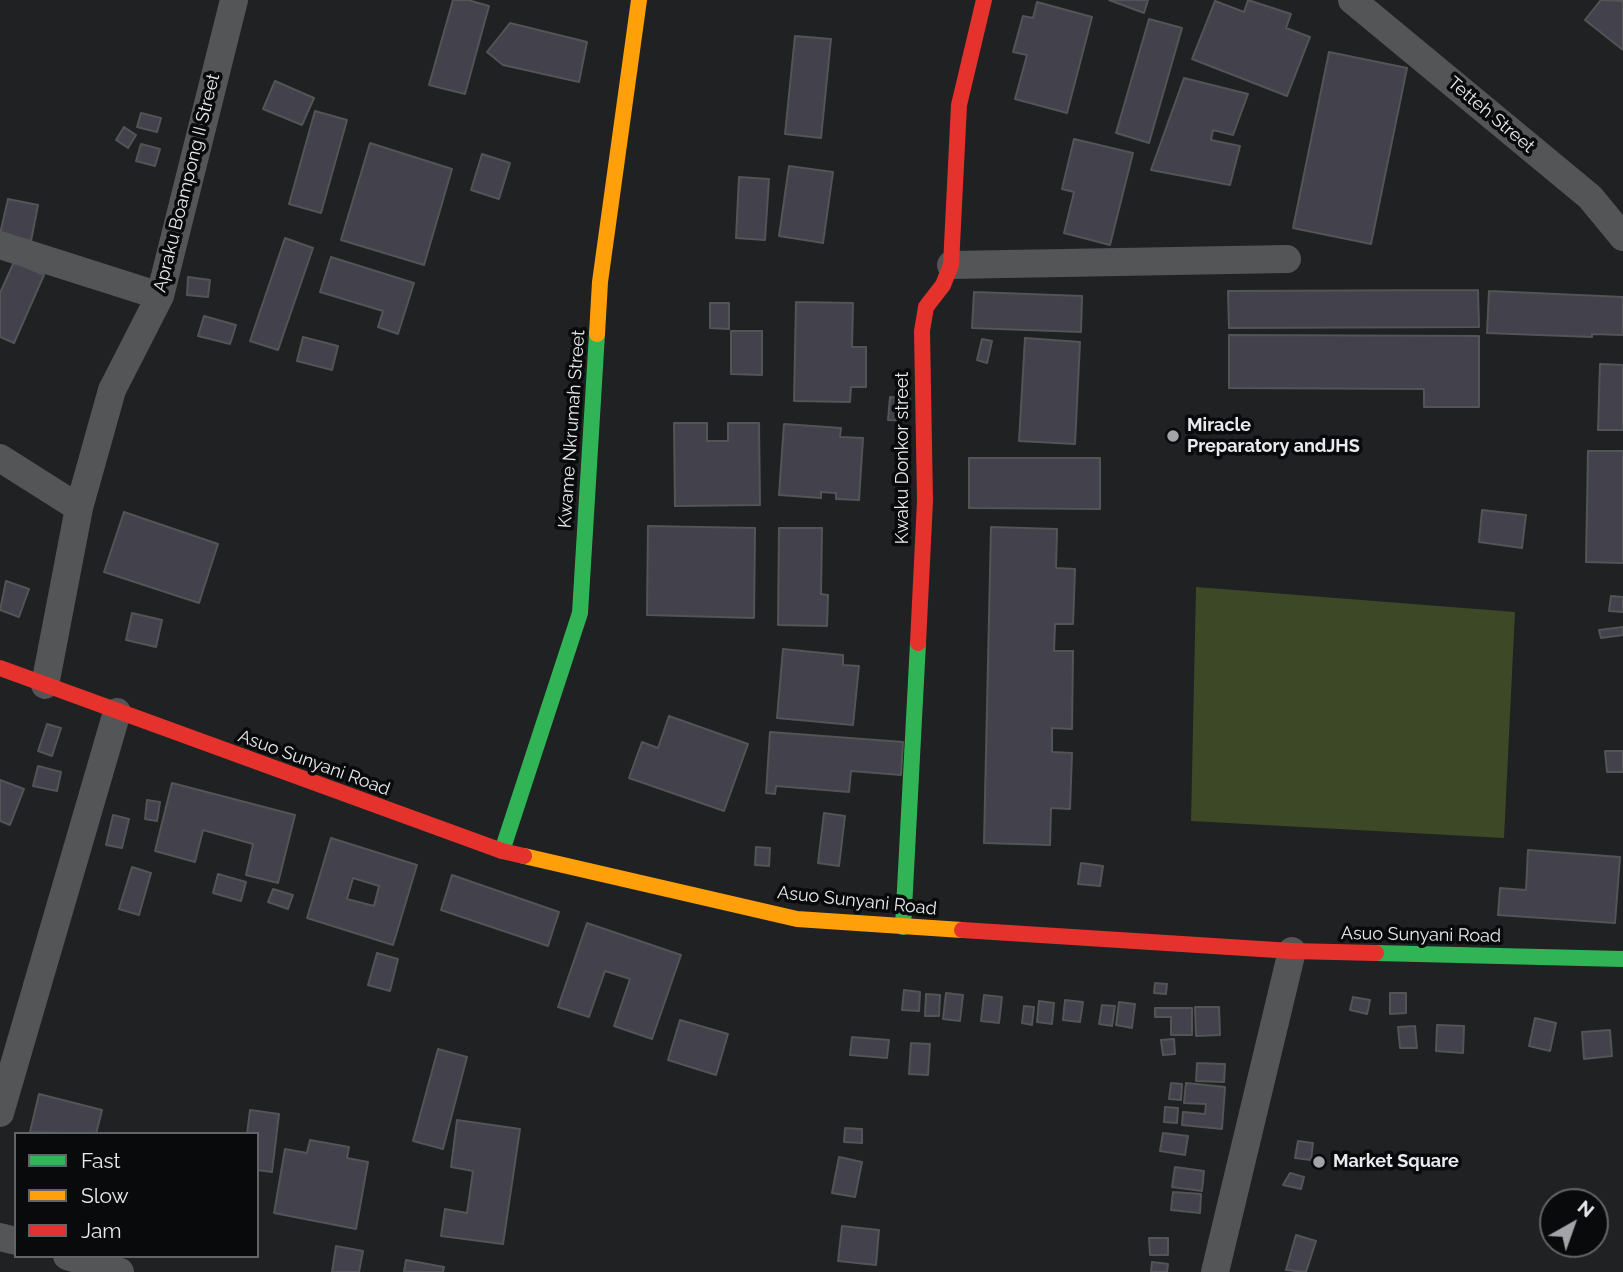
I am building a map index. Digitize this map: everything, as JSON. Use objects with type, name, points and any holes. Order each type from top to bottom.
[{"type":"street","name":"Apraku Boampong II Street","points":[[45,685],[79,508],[112,390],[160,296],[234,0]]},
{"type":"street","name":"Kwame Nkrumah Street","points":[[502,851],[580,612],[600,282],[639,0]]},
{"type":"street","name":"Kwaku Donkor street","points":[[903,927],[925,501],[922,331],[926,307],[943,285],[951,265],[960,104],[984,0]]},
{"type":"street","name":"Tetteh Street","points":[[1352,0],[1590,197],[1623,237]]},
{"type":"street","points":[[0,245],[160,296]]},
{"type":"street","points":[[951,265],[1287,259]]},
{"type":"street","points":[[0,458],[79,508]]},
{"type":"street","name":"Asuo Sunyani Road","points":[[0,668],[502,851],[797,919],[1292,951],[1623,959]]},
{"type":"street","points":[[0,1112],[117,712]]},
{"type":"street","points":[[1215,1272],[1292,951]]},
{"type":"street","points":[[74,1258],[120,1272]]},
{"type":"green space","points":[[1196,587],[1515,612],[1504,838],[1191,821]]},
{"type":"building","points":[[453,0],[468,0],[489,6],[465,94],[429,85]]},
{"type":"building","points":[[1109,0],[1148,0],[1144,13]]},
{"type":"building","points":[[1248,0],[1291,14],[1286,28],[1310,37],[1287,96],[1192,59],[1215,1],[1244,12]]},
{"type":"building","points":[[1601,0],[1623,1],[1623,50],[1585,20]]},
{"type":"building","points":[[1037,2],[1092,17],[1067,113],[1015,99],[1027,55],[1013,52],[1023,16],[1033,18]]},
{"type":"building","points":[[1149,19],[1182,28],[1149,143],[1116,133]]},
{"type":"building","points":[[510,23],[587,42],[579,82],[503,65],[487,52]]},
{"type":"building","points":[[795,36],[831,39],[821,138],[785,134]]},
{"type":"building","points":[[1329,52],[1407,68],[1371,244],[1293,228]]},
{"type":"building","points":[[1184,78],[1248,94],[1233,135],[1213,130],[1211,140],[1240,146],[1230,185],[1151,170]]},
{"type":"building","points":[[275,81],[314,98],[302,125],[263,109]]},
{"type":"building","points":[[315,111],[347,120],[321,213],[289,204]]},
{"type":"building","points":[[141,113],[161,118],[157,132],[137,127]]},
{"type":"building","points":[[124,127],[136,135],[128,148],[116,140]]},
{"type":"building","points":[[1074,139],[1133,153],[1110,245],[1064,233],[1074,192],[1062,189]]},
{"type":"building","points":[[370,143],[452,169],[424,265],[341,240]]},
{"type":"building","points":[[141,144],[160,149],[155,166],[136,161]]},
{"type":"building","points":[[482,154],[510,163],[499,199],[471,190]]},
{"type":"building","points":[[789,166],[833,172],[823,243],[779,236]]},
{"type":"building","points":[[739,177],[769,179],[765,240],[736,238]]},
{"type":"building","points":[[8,199],[38,205],[31,241],[0,234]]},
{"type":"building","points":[[285,238],[313,248],[278,350],[250,341]]},
{"type":"building","points":[[331,257],[414,283],[398,334],[378,327],[383,311],[320,292]]},
{"type":"building","points":[[14,262],[44,275],[14,343],[0,337],[0,293]]},
{"type":"building","points":[[188,277],[210,280],[208,297],[187,295]]},
{"type":"building","points":[[1478,290],[1479,327],[1229,328],[1228,291]]},
{"type":"building","points":[[1489,291],[1623,297],[1623,335],[1592,334],[1592,337],[1487,333]]},
{"type":"building","points":[[974,292],[1082,296],[1081,332],[972,328]]},
{"type":"building","points":[[796,302],[853,303],[852,347],[866,347],[866,387],[851,387],[850,402],[794,401]]},
{"type":"building","points":[[710,303],[729,303],[729,329],[710,328]]},
{"type":"building","points":[[204,316],[236,325],[230,344],[198,336]]},
{"type":"building","points":[[731,331],[762,331],[762,375],[731,374]]},
{"type":"building","points":[[1229,335],[1479,336],[1479,407],[1424,407],[1424,389],[1229,388]]},
{"type":"building","points":[[303,337],[338,346],[332,370],[297,361]]},
{"type":"building","points":[[1025,338],[1080,342],[1075,444],[1019,441]]},
{"type":"building","points":[[982,339],[992,341],[987,363],[977,360]]},
{"type":"building","points":[[1600,364],[1623,365],[1623,430],[1598,430]]},
{"type":"building","points":[[890,397],[910,399],[908,421],[888,420]]},
{"type":"building","points":[[674,423],[707,423],[707,441],[728,441],[728,423],[759,423],[760,505],[675,506]]},
{"type":"building","points":[[784,424],[841,428],[840,437],[863,438],[859,500],[836,499],[836,493],[821,492],[821,498],[779,495]]},
{"type":"building","points":[[1588,451],[1623,451],[1623,563],[1586,562]]},
{"type":"building","points":[[969,458],[1100,458],[1100,509],[969,508]]},
{"type":"building","points":[[1482,510],[1526,515],[1522,548],[1479,542]]},
{"type":"building","points":[[124,512],[218,544],[199,603],[104,572]]},
{"type":"building","points":[[648,526],[755,528],[754,618],[647,615]]},
{"type":"building","points":[[991,527],[1057,529],[1056,568],[1075,569],[1073,624],[1055,624],[1054,651],[1073,651],[1072,729],[1052,728],[1052,752],[1072,753],[1070,809],[1051,808],[1050,845],[984,843]]},
{"type":"building","points":[[779,528],[822,528],[821,594],[828,595],[827,626],[778,625]]},
{"type":"building","points":[[6,581],[29,589],[19,617],[0,610]]},
{"type":"building","points":[[1611,596],[1623,597],[1623,612],[1609,611]]},
{"type":"building","points":[[132,613],[162,620],[156,647],[126,640]]},
{"type":"building","points":[[1623,627],[1623,635],[1601,638],[1599,630]]},
{"type":"building","points":[[783,649],[843,655],[843,665],[859,666],[853,725],[777,718]]},
{"type":"building","points":[[669,716],[748,744],[724,811],[629,778],[642,742],[658,748]]},
{"type":"building","points":[[47,724],[61,728],[52,756],[38,751]]},
{"type":"building","points":[[770,732],[903,742],[901,775],[851,771],[849,792],[776,786],[775,794],[766,793]]},
{"type":"building","points":[[1605,751],[1623,751],[1623,772],[1607,772]]},
{"type":"building","points":[[38,766],[61,772],[57,791],[33,786]]},
{"type":"building","points":[[0,780],[24,789],[10,825],[0,821]]},
{"type":"building","points":[[172,783],[295,815],[278,883],[246,875],[253,844],[203,830],[195,862],[155,851]]},
{"type":"building","points":[[147,800],[160,802],[157,821],[145,819]]},
{"type":"building","points":[[824,813],[845,816],[839,866],[818,863]]},
{"type":"building","points":[[113,815],[129,819],[122,848],[106,845]]},
{"type":"building","points":[[331,838],[417,865],[393,945],[307,918]],"holes":[[[353,878],[379,886],[374,906],[347,899]]]},
{"type":"building","points":[[756,847],[770,848],[769,866],[755,865]]},
{"type":"building","points":[[1528,850],[1620,857],[1615,923],[1498,915],[1500,888],[1526,890]]},
{"type":"building","points":[[1081,863],[1103,866],[1100,886],[1078,884]]},
{"type":"building","points":[[132,867],[151,873],[139,915],[119,909]]},
{"type":"building","points":[[218,874],[246,882],[241,901],[213,893]]},
{"type":"building","points":[[452,875],[559,912],[548,946],[441,910]]},
{"type":"building","points":[[273,889],[293,895],[288,909],[268,902]]},
{"type":"building","points":[[587,923],[681,955],[652,1039],[614,1026],[630,979],[605,971],[589,1017],[558,1007]]},
{"type":"building","points":[[377,953],[398,959],[390,991],[368,985]]},
{"type":"building","points":[[1155,983],[1167,984],[1166,994],[1154,993]]},
{"type":"building","points":[[904,990],[920,992],[919,1011],[902,1010]]},
{"type":"building","points":[[946,993],[963,995],[960,1021],[943,1019]]},
{"type":"building","points":[[1390,993],[1406,993],[1406,1013],[1390,1014]]},
{"type":"building","points":[[926,994],[940,995],[939,1016],[925,1016]]},
{"type":"building","points":[[984,995],[1002,997],[999,1023],[981,1021]]},
{"type":"building","points":[[1353,997],[1370,1000],[1367,1014],[1350,1010]]},
{"type":"building","points":[[1065,1000],[1083,1002],[1080,1022],[1063,1020]]},
{"type":"building","points":[[1039,1001],[1054,1003],[1052,1024],[1037,1022]]},
{"type":"building","points":[[1119,1002],[1135,1004],[1132,1028],[1116,1025]]},
{"type":"building","points":[[1102,1005],[1115,1006],[1112,1026],[1099,1024]]},
{"type":"building","points":[[1024,1006],[1034,1007],[1032,1025],[1022,1023]]},
{"type":"building","points":[[1195,1007],[1219,1007],[1220,1035],[1196,1036]]},
{"type":"building","points":[[1155,1008],[1192,1008],[1192,1035],[1171,1035],[1171,1017],[1155,1017]]},
{"type":"building","points":[[1535,1018],[1556,1023],[1550,1051],[1529,1046]]},
{"type":"building","points":[[680,1020],[728,1034],[716,1075],[668,1060]]},
{"type":"building","points":[[1437,1025],[1464,1026],[1463,1053],[1436,1051]]},
{"type":"building","points":[[1415,1026],[1417,1048],[1400,1048],[1398,1027]]},
{"type":"building","points":[[1610,1030],[1612,1056],[1584,1059],[1582,1032]]},
{"type":"building","points":[[852,1037],[889,1040],[887,1058],[850,1055]]},
{"type":"building","points":[[1174,1039],[1175,1054],[1163,1055],[1161,1040]]},
{"type":"building","points":[[911,1043],[930,1044],[928,1075],[909,1074]]},
{"type":"building","points":[[438,1049],[467,1057],[443,1149],[413,1141]]},
{"type":"building","points":[[1197,1063],[1225,1064],[1224,1082],[1196,1081]]},
{"type":"building","points":[[1171,1083],[1182,1084],[1181,1100],[1169,1099]]},
{"type":"building","points":[[1186,1083],[1225,1087],[1222,1129],[1182,1125],[1183,1112],[1205,1114],[1206,1104],[1184,1103]]},
{"type":"building","points":[[39,1094],[102,1110],[96,1132],[30,1132]]},
{"type":"building","points":[[1165,1107],[1178,1108],[1177,1123],[1164,1122]]},
{"type":"building","points":[[250,1110],[279,1114],[272,1172],[259,1170],[259,1132],[247,1132]]},
{"type":"building","points":[[457,1120],[520,1129],[503,1244],[441,1236],[445,1209],[467,1213],[473,1171],[451,1167]]},
{"type":"building","points":[[845,1128],[862,1129],[862,1143],[844,1142]]},
{"type":"building","points":[[1163,1133],[1188,1136],[1185,1155],[1160,1151]]},
{"type":"building","points":[[310,1140],[349,1147],[347,1158],[368,1162],[356,1229],[274,1213],[285,1149],[307,1153]]},
{"type":"building","points":[[1298,1141],[1313,1143],[1311,1160],[1295,1158]]},
{"type":"building","points":[[839,1157],[862,1162],[855,1197],[832,1193]]},
{"type":"building","points":[[1175,1167],[1204,1171],[1202,1191],[1172,1187]]},
{"type":"building","points":[[1290,1173],[1304,1177],[1301,1189],[1283,1185]]},
{"type":"building","points":[[1173,1192],[1201,1194],[1200,1213],[1171,1210]]},
{"type":"building","points":[[842,1226],[879,1230],[876,1265],[838,1261]]},
{"type":"building","points":[[1296,1235],[1316,1241],[1306,1272],[1286,1270]]},
{"type":"building","points":[[1149,1238],[1168,1238],[1168,1255],[1150,1255]]},
{"type":"building","points":[[336,1246],[363,1251],[359,1272],[332,1272]]},
{"type":"building","points":[[406,1260],[444,1267],[443,1272],[404,1272]]},
{"type":"building","points":[[1152,1262],[1168,1264],[1167,1272],[1151,1272]]},
{"type":"traffic: fast","points":[[502,851],[580,613],[597,334]]},
{"type":"traffic: fast","points":[[903,927],[918,643]]},
{"type":"traffic: fast","points":[[1376,953],[1623,959]]},
{"type":"traffic: slow","points":[[597,334],[600,282],[639,0]]},
{"type":"traffic: slow","points":[[524,856],[797,919],[962,930]]},
{"type":"traffic: jam","points":[[918,643],[925,501],[922,331],[926,307],[943,285],[951,265],[959,105],[984,0]]},
{"type":"traffic: jam","points":[[0,668],[502,851],[524,856]]},
{"type":"traffic: jam","points":[[962,930],[1292,951],[1376,953]]},
{"type":"place","name":"Miracle Preparatory andJHS","points":[[1173,436]]},
{"type":"place","name":"Market Square","points":[[1319,1162]]}]
